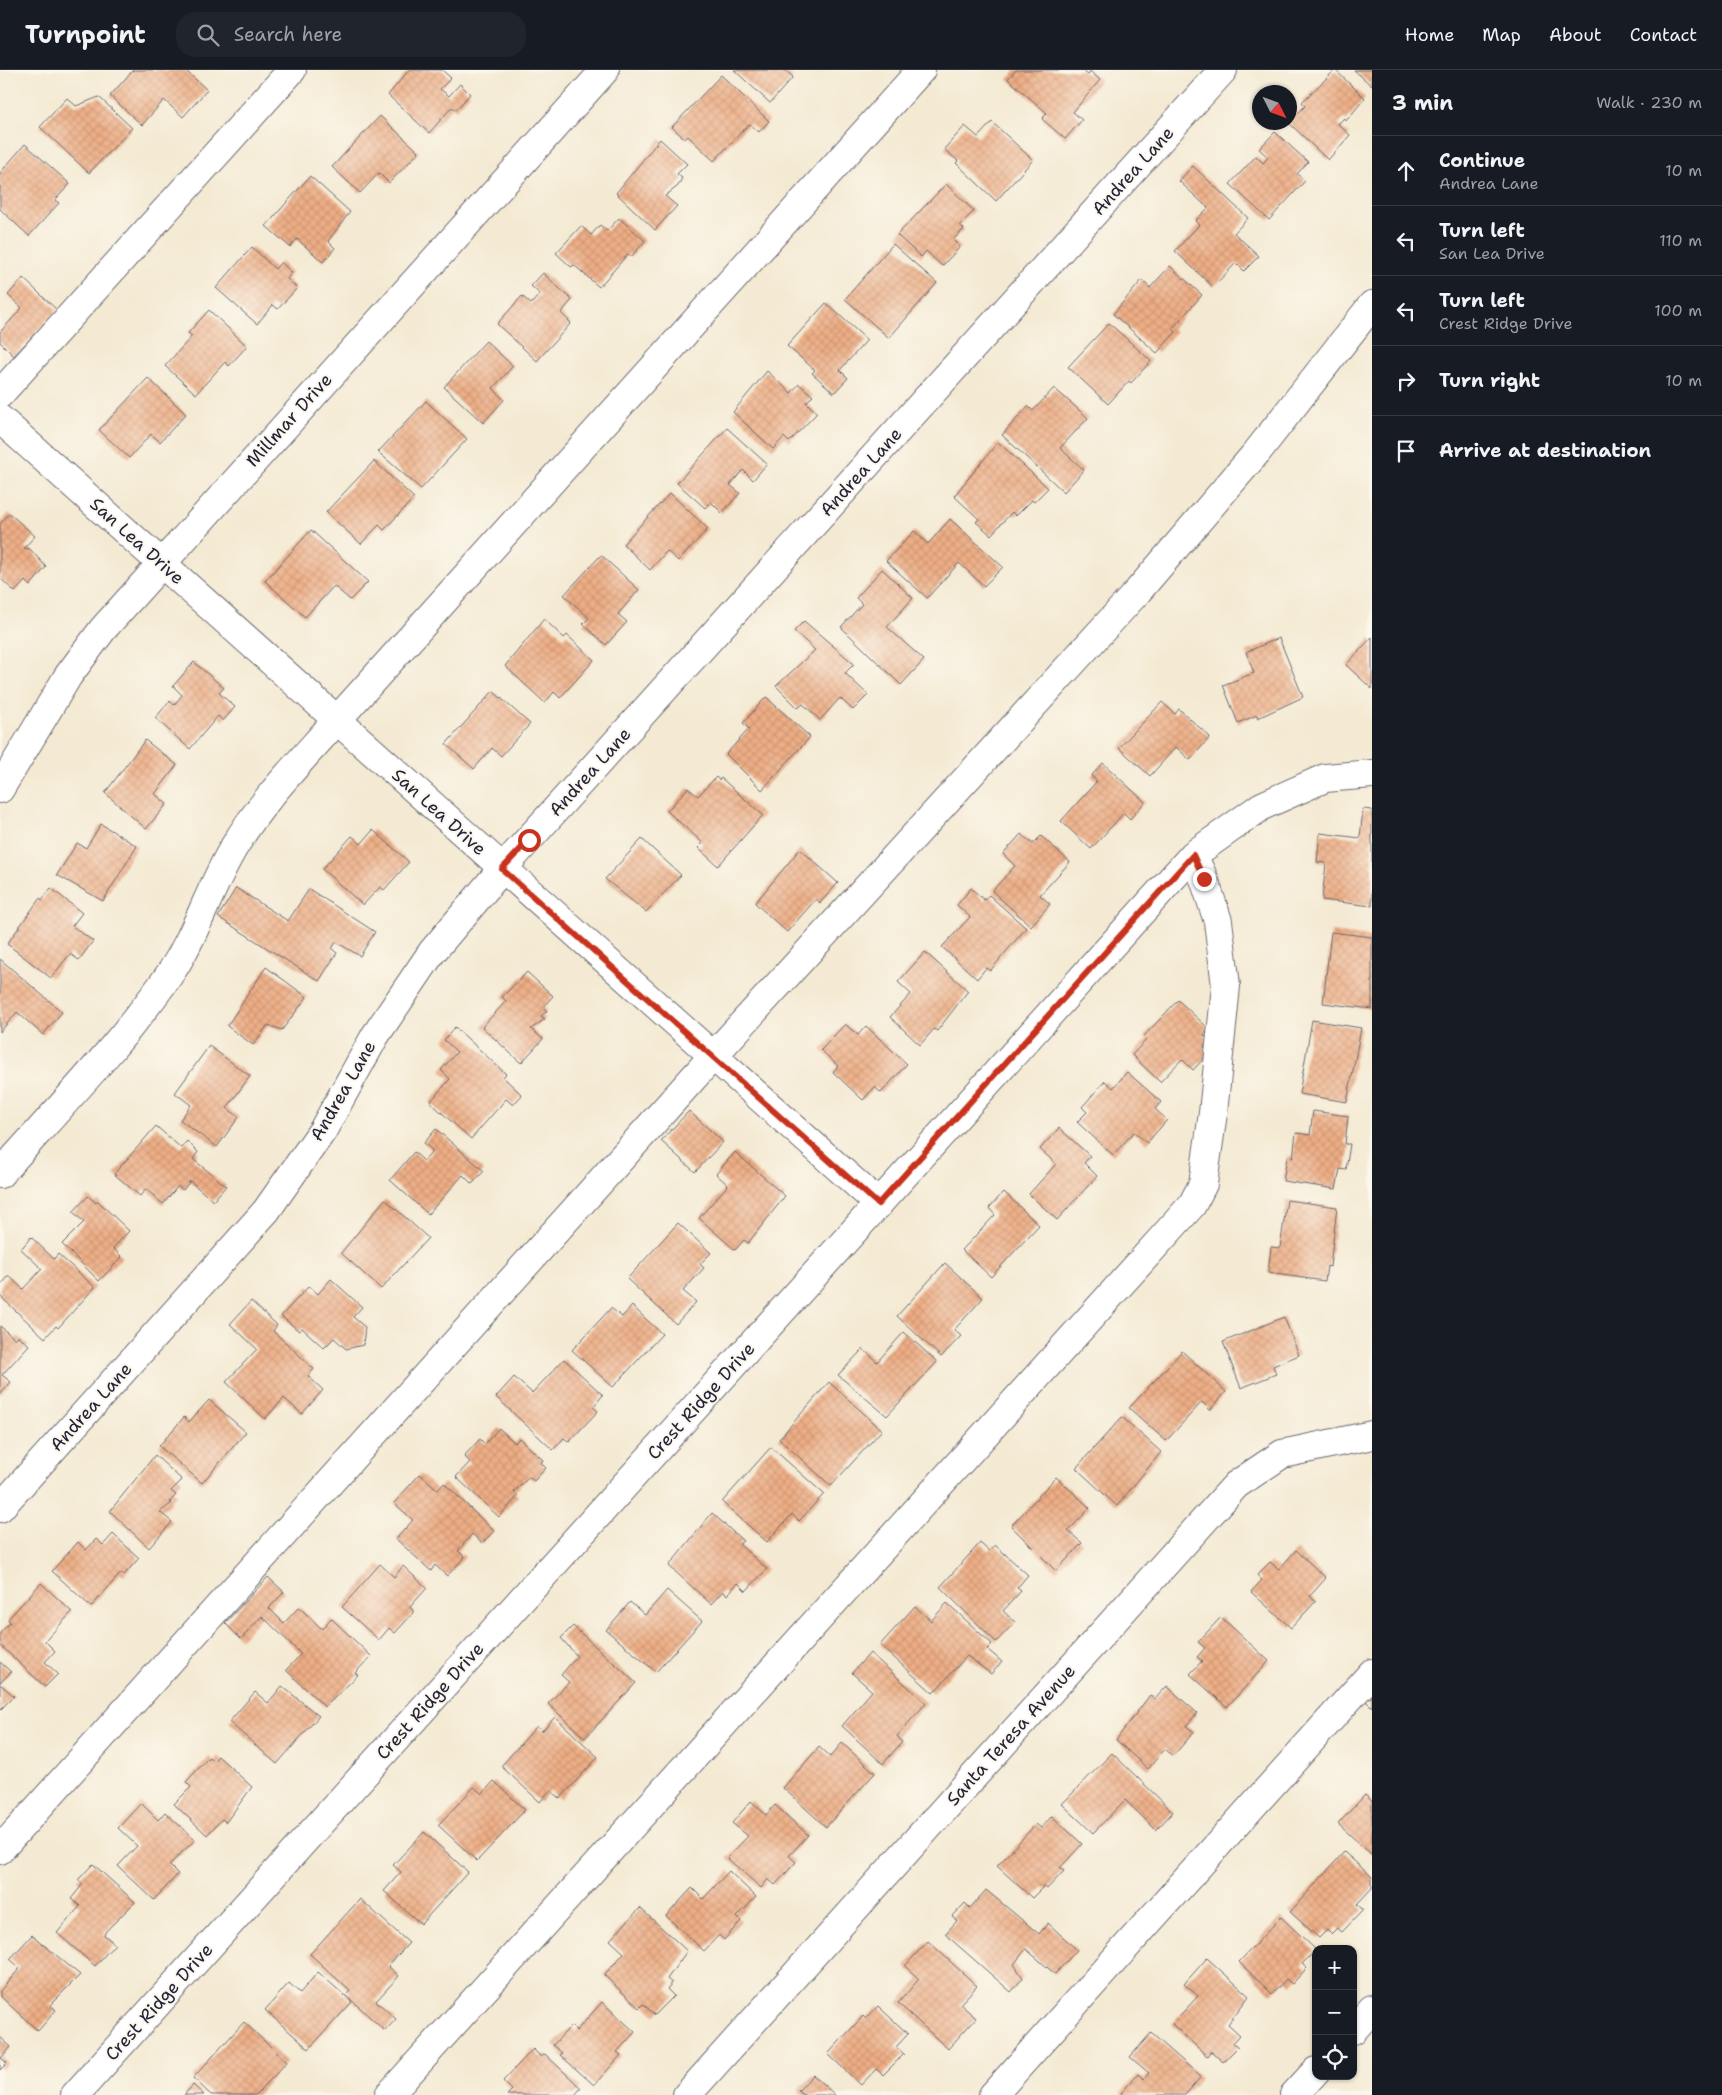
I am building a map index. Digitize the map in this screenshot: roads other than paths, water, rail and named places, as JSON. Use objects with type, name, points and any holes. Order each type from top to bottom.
[{"type":"street","points":[[0,394],[292,70]]},
{"type":"street","name":"Millmar Drive","points":[[0,789],[68,676],[102,629],[605,70]]},
{"type":"street","points":[[0,1174],[117,1043],[168,976],[201,918],[234,847],[268,800],[336,721],[921,70]]},
{"type":"street","name":"Andrea Lane","points":[[0,1508],[266,1211],[323,1130],[375,1036],[432,952],[502,869],[1223,70]]},
{"type":"street","points":[[0,1850],[713,1056],[1138,591],[1257,452],[1372,305]]},
{"type":"street","name":"San Lea Drive","points":[[0,418],[336,721],[878,1204]]},
{"type":"street","name":"Crest Ridge Drive","points":[[75,2095],[1193,855],[1262,806],[1325,778],[1372,774]]},
{"type":"street","points":[[389,2095],[1192,1205],[1203,1184],[1213,1113],[1226,986],[1218,921],[1204,879],[1193,855]]},
{"type":"street","name":"Santa Teresa Avenue","points":[[687,2095],[1236,1485],[1282,1454],[1372,1435]]},
{"type":"street","points":[[993,2095],[1372,1673]]},
{"type":"street","points":[[1357,2026],[1372,2009]]},
{"type":"street","points":[[1294,2095],[1312,2076]]}]
